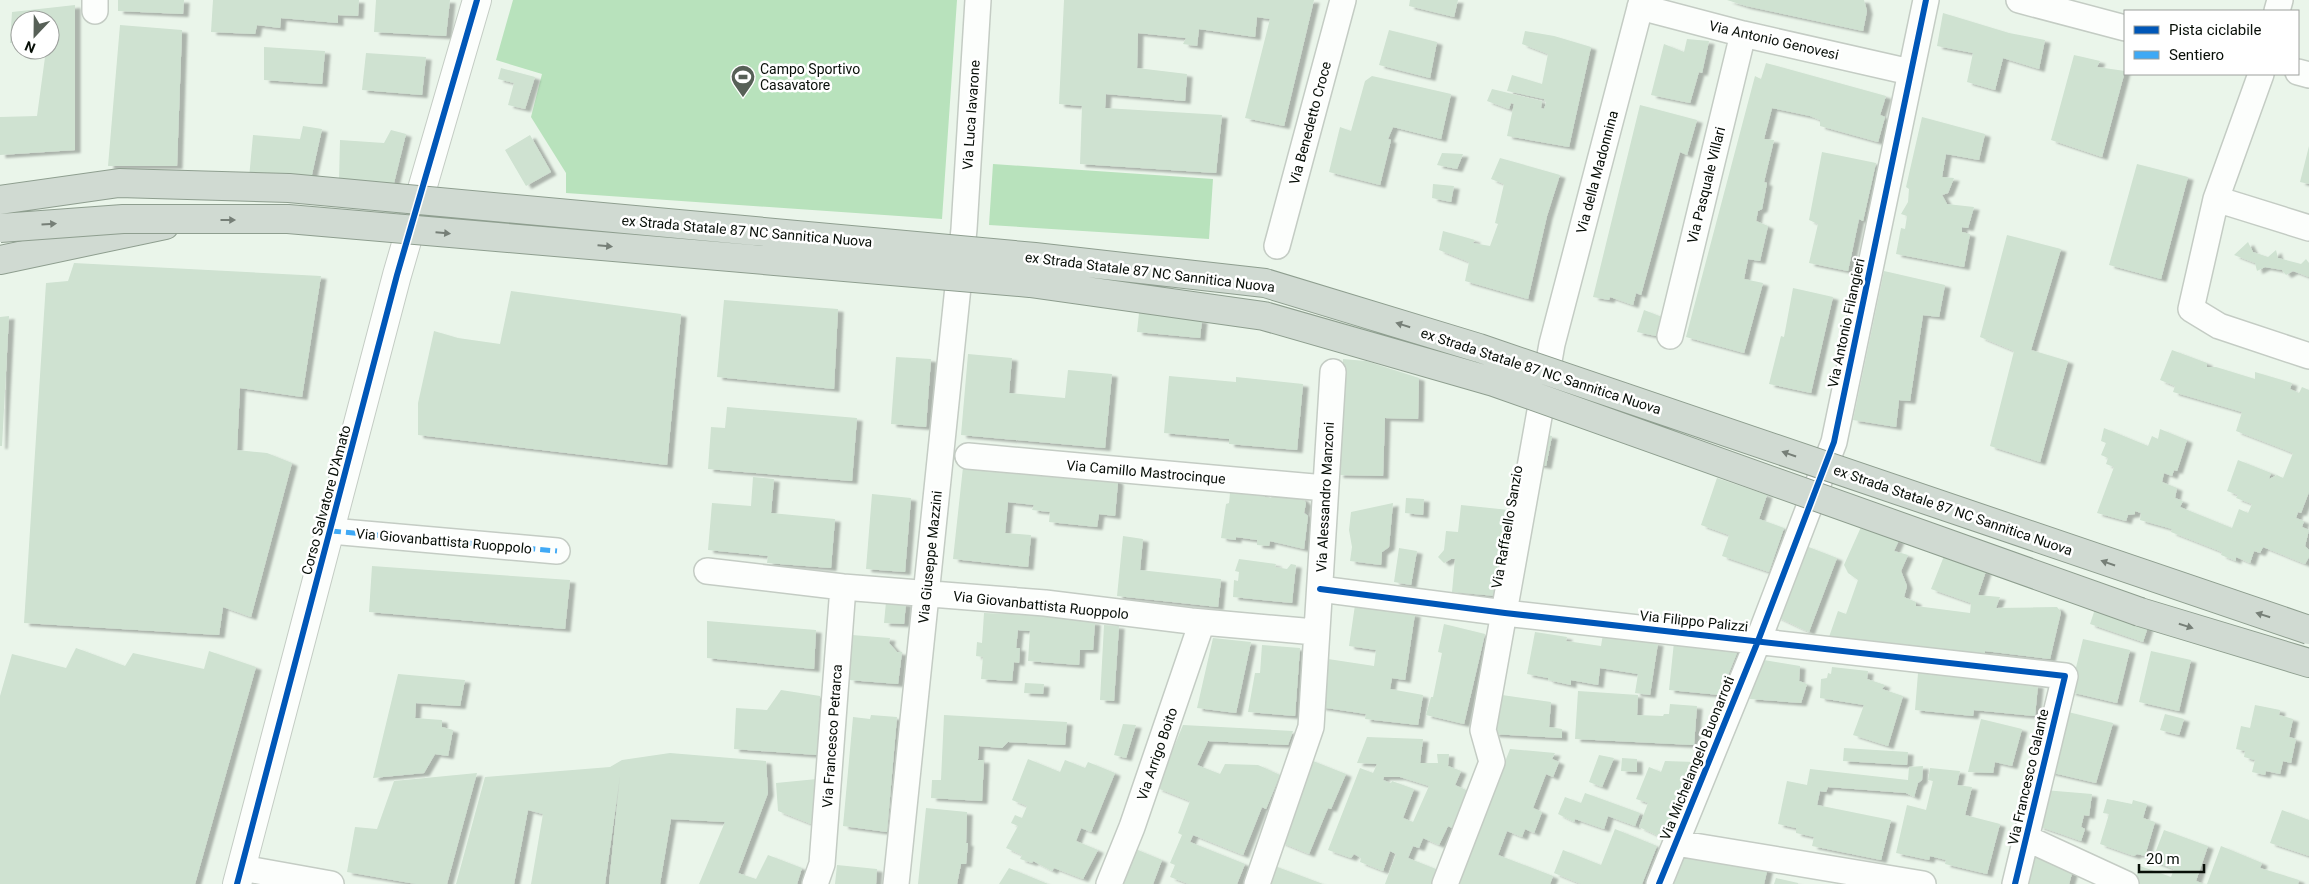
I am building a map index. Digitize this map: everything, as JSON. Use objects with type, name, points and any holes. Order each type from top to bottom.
[{"type":"highway","name":"ex Strada Statale 87 NC Sannitica Nuova","points":[[0,200],[119,183],[290,188],[1035,257],[1265,283],[1489,351],[2309,630]]},
{"type":"highway","points":[[0,189],[36,194]]},
{"type":"highway","name":"ex Strada Statale 87 NC Sannitica Nuova","points":[[0,228],[123,219],[288,219],[1030,283],[1264,316],[1494,382],[2140,612],[2309,663]]},
{"type":"highway","points":[[0,260],[186,220]]},
{"type":"street","name":"Corso Salvatore D'Amato","points":[[240,876],[397,275],[477,0]]},
{"type":"street","name":"Via Luca Iavarone","points":[[964,229],[978,0]]},
{"type":"street","name":"Via Benedetto Croce","points":[[1277,246],[1343,0]]},
{"type":"street","name":"Via Antonio Filangieri","points":[[1758,641],[1834,442],[1926,0]]},
{"type":"street","points":[[2020,0],[2124,28]]},
{"type":"street","name":"Via Antonio Genovesi","points":[[1640,4],[1743,34],[1910,72]]},
{"type":"street","name":"Via della Madonnina","points":[[1552,344],[1640,4]]},
{"type":"street","name":"Via Pasquale Villari","points":[[1670,336],[1743,34]]},
{"type":"street","points":[[2261,75],[2216,199],[2191,309],[2219,326],[2309,356]]},
{"type":"street","points":[[2216,199],[2309,228]]},
{"type":"street","name":"Via Giuseppe Mazzini","points":[[896,884],[964,229]]},
{"type":"street","name":"Via Raffaello Sanzio","points":[[1445,884],[1492,762],[1483,730],[1552,344]]},
{"type":"street","name":"Via Alessandro Manzoni","points":[[1257,884],[1311,727],[1333,372]]},
{"type":"street","name":"Via Camillo Mastrocinque","points":[[968,456],[1325,488]]},
{"type":"street","name":"Via Giovanbattista Ruoppolo","points":[[331,531],[557,551]]},
{"type":"street","name":"Via Giovanbattista Ruoppolo","points":[[707,571],[843,587],[1045,603],[1202,622],[1316,632]]},
{"type":"street","name":"Via Francesco Petrarca","points":[[815,884],[822,864],[843,587]]},
{"type":"street","name":"Via Filippo Palizzi","points":[[1320,589],[1505,613],[2065,676]]},
{"type":"street","name":"Via Arrigo Boito","points":[[1109,884],[1132,827],[1202,622]]},
{"type":"street","name":"Via Michelangelo Buonarroti","points":[[1659,884],[1758,641]]},
{"type":"street","name":"Via Francesco Galante","points":[[2015,884],[2065,676]]},
{"type":"street","points":[[2026,838],[2126,884]]},
{"type":"street","points":[[1676,843],[1923,884]]},
{"type":"street","points":[[240,876],[331,884]]},
{"type":"green space","name":"Campo Sportivo Casavatore","points":[[513,0],[957,0],[942,219],[566,193],[566,173],[531,117],[542,74],[496,60]]},
{"type":"green space","points":[[993,164],[1213,179],[1209,239],[989,225]]},
{"type":"building","points":[[118,0],[184,0],[183,14],[118,11]]},
{"type":"building","points":[[213,0],[359,0],[358,16],[338,15],[338,23],[281,18],[280,28],[257,25],[255,34],[211,32]]},
{"type":"building","points":[[376,0],[450,0],[446,36],[374,32]]},
{"type":"building","points":[[1064,0],[1314,0],[1284,126],[1245,118],[1270,19],[1257,17],[1255,37],[1199,29],[1197,46],[1183,44],[1186,38],[1138,33],[1137,68],[1187,74],[1185,101],[1106,94],[1105,108],[1222,115],[1216,173],[1080,164],[1082,106],[1059,104]]},
{"type":"building","points":[[1410,0],[1458,0],[1454,17],[1409,6]]},
{"type":"building","points":[[1727,0],[1864,0],[1867,11],[1863,31],[1746,6]]},
{"type":"building","points":[[75,5],[75,150],[0,155],[0,117],[37,116],[45,60],[60,60],[60,10],[30,10]]},
{"type":"building","points":[[1943,13],[2009,33],[2045,40],[2039,69],[2003,58],[1995,90],[1967,82],[1973,53],[1937,46]]},
{"type":"building","points":[[120,25],[182,30],[177,166],[108,166]]},
{"type":"building","points":[[1389,30],[1437,42],[1430,78],[1379,65]]},
{"type":"building","points":[[1525,31],[1554,36],[1591,47],[1569,147],[1507,136],[1514,104],[1511,103],[1509,109],[1487,101],[1492,89],[1542,101],[1541,108],[1544,109],[1546,103],[1544,99],[1507,91],[1512,75],[1542,84],[1548,54],[1522,44]]},
{"type":"building","points":[[1687,39],[1709,41],[1702,73],[1699,72],[1690,103],[1651,95],[1664,44],[1684,52]]},
{"type":"building","points":[[264,47],[325,51],[322,84],[264,80]]},
{"type":"building","points":[[366,53],[426,57],[422,95],[362,90]]},
{"type":"building","points":[[2074,55],[2100,61],[2097,67],[2124,71],[2102,157],[2051,140]]},
{"type":"building","points":[[1766,63],[1886,96],[1880,115],[1885,117],[1878,142],[1820,126],[1820,120],[1810,116],[1772,108],[1764,139],[1774,140],[1764,182],[1767,183],[1762,209],[1758,211],[1756,221],[1768,226],[1760,261],[1748,259],[1744,279],[1763,283],[1744,353],[1686,337],[1755,76],[1761,79]]},
{"type":"building","points":[[501,68],[535,77],[525,109],[508,105],[514,83],[498,79]]},
{"type":"building","points":[[1372,76],[1451,94],[1441,139],[1393,127],[1388,139],[1391,140],[1380,185],[1329,172],[1340,127],[1351,131],[1365,81]]},
{"type":"building","points":[[1640,105],[1697,120],[1687,155],[1680,152],[1641,295],[1636,293],[1633,305],[1610,297],[1609,300],[1593,297]]},
{"type":"building","points":[[1922,117],[1985,134],[1979,160],[1946,154],[1942,177],[1954,178],[1948,193],[1942,195],[1947,204],[1974,207],[1968,228],[1962,227],[1962,232],[1970,234],[1964,267],[1896,254],[1901,228],[1905,229],[1907,216],[1901,214],[1908,202],[1909,189],[1906,187]]},
{"type":"building","points":[[303,126],[322,129],[311,179],[249,178],[253,135],[300,139]]},
{"type":"building","points":[[391,130],[406,134],[394,183],[339,180],[340,140],[384,143]]},
{"type":"building","points":[[530,135],[551,172],[526,186],[505,150]]},
{"type":"building","points":[[2309,146],[2309,184],[2300,182]]},
{"type":"building","points":[[1822,152],[1876,163],[1863,221],[1859,219],[1848,271],[1809,263],[1818,224],[1809,220]]},
{"type":"building","points":[[1442,153],[1463,154],[1457,169],[1437,165]]},
{"type":"building","points":[[1500,158],[1560,175],[1547,216],[1528,299],[1465,281],[1469,262],[1439,250],[1443,231],[1475,240],[1473,243],[1490,246],[1498,224],[1495,223],[1504,184],[1491,179]]},
{"type":"building","points":[[2137,164],[2188,177],[2161,279],[2109,265]]},
{"type":"building","points":[[1433,184],[1454,186],[1451,202],[1432,198]]},
{"type":"building","points":[[2007,235],[2061,249],[2031,350],[2068,361],[2040,462],[1990,446],[2014,351],[1980,337]]},
{"type":"building","points":[[2248,242],[2253,252],[2268,257],[2276,250],[2278,258],[2301,264],[2306,259],[2309,263],[2309,277],[2293,271],[2286,275],[2282,270],[2265,267],[2257,271],[2255,263],[2234,255]]},
{"type":"building","points":[[74,263],[321,276],[302,397],[240,388],[237,450],[267,453],[292,463],[251,617],[223,607],[219,635],[24,623],[46,283],[68,281]]},
{"type":"building","points":[[1884,271],[1945,285],[1939,317],[1923,315],[1910,401],[1899,400],[1896,427],[1853,420]]},
{"type":"building","points":[[1793,288],[1833,297],[1811,393],[1769,384],[1781,336],[1784,337]]},
{"type":"building","points":[[511,291],[681,314],[667,465],[418,435],[418,403],[434,331],[458,338],[500,344]]},
{"type":"building","points":[[724,300],[838,309],[834,389],[717,377]]},
{"type":"building","points":[[1644,310],[1662,317],[1656,336],[1637,332]]},
{"type":"building","points":[[1139,313],[1202,320],[1200,338],[1137,332]]},
{"type":"building","points":[[9,316],[2,446],[0,446],[0,317]]},
{"type":"building","points":[[2172,350],[2207,363],[2207,367],[2216,367],[2255,379],[2255,372],[2292,383],[2290,389],[2299,393],[2302,387],[2309,390],[2309,492],[2301,513],[2298,512],[2296,518],[2304,521],[2302,527],[2309,530],[2305,546],[2309,550],[2309,557],[2305,564],[2263,547],[2260,553],[2254,551],[2250,563],[2236,557],[2236,561],[2221,555],[2222,552],[2171,532],[2172,529],[2140,520],[2141,513],[2135,511],[2135,514],[2128,515],[2126,521],[2097,513],[2114,467],[2106,464],[2108,458],[2101,455],[2106,443],[2101,441],[2104,428],[2148,446],[2152,436],[2158,439],[2160,429],[2187,440],[2177,471],[2174,470],[2172,476],[2164,473],[2162,482],[2177,488],[2175,498],[2183,501],[2180,507],[2232,528],[2239,509],[2248,513],[2252,504],[2236,498],[2238,495],[2227,491],[2238,460],[2271,473],[2269,479],[2277,475],[2283,478],[2293,453],[2236,431],[2242,412],[2173,392],[2175,386],[2160,380]]},
{"type":"building","points":[[968,354],[1012,358],[1009,393],[1065,398],[1068,370],[1112,374],[1105,448],[961,435]]},
{"type":"building","points":[[896,357],[931,359],[926,427],[891,424]]},
{"type":"building","points":[[1343,359],[1366,361],[1419,378],[1418,419],[1385,418],[1383,476],[1338,475]]},
{"type":"building","points":[[1169,376],[1236,382],[1236,377],[1303,384],[1297,450],[1229,444],[1229,439],[1164,433]]},
{"type":"building","points":[[727,407],[857,418],[852,481],[708,469],[711,427],[725,428]]},
{"type":"building","points":[[1542,434],[1552,436],[1546,466],[1535,464]]},
{"type":"building","points":[[963,467],[1115,479],[1118,482],[1115,516],[1099,514],[1097,527],[1049,522],[1050,512],[1032,510],[1034,505],[1008,502],[1005,533],[1031,535],[1028,567],[953,559]]},
{"type":"building","points":[[753,477],[774,479],[771,513],[835,519],[831,568],[767,563],[768,556],[708,550],[712,503],[751,506]]},
{"type":"building","points":[[1717,478],[1767,495],[1759,519],[1784,528],[1769,572],[1722,556],[1729,535],[1701,525]]},
{"type":"building","points":[[1235,489],[1264,493],[1265,497],[1271,498],[1274,494],[1302,498],[1306,503],[1304,513],[1308,516],[1304,549],[1270,541],[1269,546],[1257,545],[1257,540],[1236,537],[1236,540],[1221,538],[1226,504],[1229,503],[1230,493]]},
{"type":"building","points":[[872,494],[911,498],[905,572],[866,569]]},
{"type":"building","points":[[1406,498],[1424,499],[1423,515],[1405,513]]},
{"type":"building","points":[[1393,503],[1389,547],[1382,552],[1381,565],[1350,561],[1352,547],[1349,530],[1351,512]]},
{"type":"building","points":[[1461,505],[1509,510],[1504,559],[1499,559],[1496,596],[1452,592],[1455,559],[1444,563],[1438,557],[1444,550],[1446,531],[1458,532]]},
{"type":"building","points":[[1861,527],[1899,540],[1894,551],[1908,555],[1901,571],[1907,586],[1904,597],[1916,602],[1916,606],[1970,613],[1971,603],[1931,589],[1944,556],[1986,571],[1978,595],[2000,597],[1996,608],[2057,607],[2061,612],[2050,659],[1985,651],[1985,658],[1873,645],[1873,642],[1829,637],[1838,611],[1846,614],[1858,580],[1848,573],[1844,565]]},
{"type":"building","points":[[1123,536],[1143,539],[1140,570],[1221,579],[1218,607],[1117,596]]},
{"type":"building","points":[[1806,546],[1837,558],[1809,632],[1775,616]]},
{"type":"building","points":[[1399,548],[1417,551],[1411,585],[1394,582]]},
{"type":"building","points":[[1239,559],[1276,564],[1275,567],[1287,569],[1291,564],[1296,565],[1292,603],[1233,597],[1234,580],[1238,581],[1239,572],[1235,571]]},
{"type":"building","points":[[372,566],[570,580],[565,629],[369,612]]},
{"type":"building","points":[[886,602],[906,603],[904,624],[884,623]]},
{"type":"building","points":[[1355,605],[1415,614],[1405,680],[1392,678],[1390,689],[1423,695],[1418,725],[1365,719],[1366,714],[1320,707],[1328,659],[1374,666],[1376,650],[1349,646]]},
{"type":"building","points":[[2095,609],[2148,627],[2143,642],[2090,624]]},
{"type":"building","points":[[984,613],[1083,617],[1082,621],[1095,622],[1093,650],[1080,650],[1079,665],[1028,661],[1030,631],[1018,630],[1016,648],[1020,648],[1019,663],[1014,662],[1012,681],[981,679],[983,657],[976,656],[977,642],[982,643]]},
{"type":"building","points":[[707,621],[816,630],[814,669],[707,658]]},
{"type":"building","points":[[1444,624],[1485,634],[1464,724],[1426,715],[1431,697],[1433,697],[1442,653],[1438,652]]},
{"type":"building","points":[[1104,625],[1119,626],[1114,701],[1100,700]]},
{"type":"building","points":[[1535,632],[1567,637],[1566,641],[1601,646],[1603,634],[1658,643],[1650,695],[1635,693],[1638,674],[1600,668],[1598,685],[1571,680],[1571,685],[1527,674]]},
{"type":"building","points":[[852,635],[890,638],[889,643],[897,652],[902,652],[898,684],[849,680]]},
{"type":"building","points":[[1213,638],[1251,642],[1236,713],[1197,708]]},
{"type":"building","points":[[2083,639],[2130,650],[2117,703],[2070,692]]},
{"type":"building","points":[[1674,642],[1739,648],[1720,695],[1669,690]]},
{"type":"building","points":[[1262,645],[1300,648],[1295,716],[1248,712],[1255,673],[1260,673]]},
{"type":"building","points":[[76,648],[125,666],[133,653],[204,669],[209,651],[256,667],[195,884],[0,884],[0,696],[12,654],[66,668]]},
{"type":"building","points":[[2151,651],[2191,660],[2179,711],[2139,702]]},
{"type":"building","points":[[1758,659],[1800,666],[1799,681],[1807,684],[1801,703],[1750,699],[1752,682],[1757,677]]},
{"type":"building","points":[[1832,667],[1868,671],[1867,679],[1885,685],[1882,689],[1903,696],[1888,746],[1853,735],[1864,705],[1820,698],[1821,679],[1827,678],[1828,673],[1831,674]]},
{"type":"building","points":[[1918,673],[2038,685],[2035,716],[1974,710],[1973,716],[1915,710]]},
{"type":"building","points":[[398,674],[465,680],[460,706],[416,703],[415,718],[442,720],[442,727],[453,730],[448,756],[435,754],[424,773],[373,778]]},
{"type":"building","points":[[1025,683],[1044,684],[1043,694],[1024,693]]},
{"type":"building","points":[[781,690],[820,696],[817,755],[734,749],[736,708],[767,710]]},
{"type":"building","points":[[1578,691],[1638,695],[1637,715],[1663,716],[1664,714],[1669,714],[1670,704],[1697,706],[1694,745],[1575,739]]},
{"type":"building","points":[[1502,695],[1551,702],[1549,727],[1562,729],[1562,738],[1493,734]]},
{"type":"building","points":[[2255,705],[2280,710],[2279,715],[2293,719],[2289,737],[2296,739],[2291,763],[2283,761],[2280,774],[2266,771],[2265,775],[2252,772],[2255,760],[2244,757],[2245,751],[2236,749],[2241,726],[2250,728]]},
{"type":"building","points":[[2068,712],[2113,723],[2096,783],[2049,772],[2056,744],[2062,745]]},
{"type":"building","points":[[2165,714],[2184,719],[2179,735],[2160,730]]},
{"type":"building","points":[[871,715],[897,717],[887,832],[843,826],[853,717],[870,719]]},
{"type":"building","points":[[944,715],[1067,722],[1065,745],[1008,742],[1002,748],[979,746],[978,760],[984,760],[982,801],[931,798],[932,780],[941,780]]},
{"type":"building","points":[[1981,719],[2022,729],[2012,766],[1995,762],[1993,773],[1968,772]]},
{"type":"building","points":[[1123,724],[1136,725],[1126,758],[1114,755]]},
{"type":"building","points":[[1183,725],[1293,731],[1288,745],[1208,741],[1197,765],[1220,774],[1225,764],[1258,765],[1280,775],[1266,809],[1262,807],[1243,855],[1193,835],[1190,842],[1245,864],[1237,884],[1189,884],[1170,877],[1175,865],[1170,863],[1182,835],[1178,833],[1190,801],[1157,788]]},
{"type":"building","points":[[1367,737],[1423,739],[1420,763],[1438,763],[1437,754],[1449,754],[1448,766],[1461,771],[1455,785],[1468,791],[1452,828],[1448,826],[1439,845],[1423,838],[1419,848],[1413,846],[1408,858],[1441,871],[1437,884],[1385,884],[1396,854],[1390,851],[1383,871],[1360,862],[1361,858],[1354,854],[1351,858],[1328,850],[1360,768],[1373,773],[1377,764],[1357,763]],"holes":[[[1384,777],[1400,777],[1429,786],[1413,822],[1403,818],[1414,789],[1392,781],[1391,783],[1383,780]]]},
{"type":"building","points":[[1844,748],[1908,752],[1907,765],[1843,761]]},
{"type":"building","points":[[1510,749],[1555,753],[1552,759],[1559,762],[1553,777],[1546,774],[1533,808],[1542,812],[1534,833],[1525,829],[1522,837],[1507,831],[1498,855],[1553,876],[1550,884],[1457,884]]},
{"type":"building","points":[[670,753],[766,761],[768,793],[738,873],[756,879],[768,855],[802,868],[797,884],[699,884],[725,822],[671,819],[660,884],[609,884],[620,776],[605,884],[531,884],[543,814],[528,810],[514,884],[456,884],[485,777],[610,767],[622,760]]},
{"type":"building","points":[[1599,755],[1614,758],[1602,787],[1589,782]]},
{"type":"building","points":[[1622,758],[1637,759],[1637,772],[1621,771]]},
{"type":"building","points":[[1028,759],[1060,772],[1065,760],[1085,768],[1088,762],[1115,773],[1091,832],[1081,828],[1076,841],[1098,850],[1083,879],[1054,868],[1052,871],[1033,861],[1032,863],[1020,859],[1022,855],[1006,848],[1018,826],[1011,823],[1015,815],[1022,818],[1027,806],[1012,800]]},
{"type":"building","points":[[1308,759],[1346,774],[1331,809],[1328,808],[1309,854],[1280,842]]},
{"type":"building","points":[[1665,761],[1695,762],[1663,838],[1639,827],[1648,803],[1636,799],[1649,767],[1661,772]]},
{"type":"building","points":[[1923,766],[1922,780],[1918,783],[1914,797],[1906,793],[1828,787],[1826,792],[1820,791],[1817,805],[1891,820],[1881,860],[1812,846],[1814,837],[1796,833],[1796,828],[1778,824],[1787,781],[1807,785],[1810,769],[1908,780],[1909,767]]},
{"type":"building","points":[[1930,768],[1960,771],[1957,785],[1972,787],[1965,815],[2000,824],[1987,874],[1945,864],[1946,860],[1930,856],[1929,860],[1896,853],[1907,805],[1926,810],[1933,781],[1928,780]]},
{"type":"building","points":[[477,773],[447,884],[416,884],[347,872],[355,827],[377,829],[394,781]]},
{"type":"building","points":[[817,779],[816,826],[778,811],[776,783]]},
{"type":"building","points":[[2044,790],[2092,794],[2089,816],[2084,815],[2081,827],[2085,829],[2081,841],[2038,826]]},
{"type":"building","points":[[1585,793],[1640,813],[1635,826],[1608,816],[1604,829],[1575,819],[1574,822],[1558,814],[1565,797],[1581,803]]},
{"type":"building","points":[[2107,799],[2132,804],[2133,800],[2147,804],[2143,818],[2155,822],[2145,856],[2137,854],[2134,856],[2100,844],[2109,814],[2103,813]]},
{"type":"building","points":[[926,808],[967,812],[966,843],[968,843],[966,864],[961,864],[957,884],[918,884]]},
{"type":"building","points":[[2282,810],[2309,820],[2309,856],[2270,843]]},
{"type":"building","points":[[1615,829],[1657,846],[1642,884],[1581,884],[1554,873],[1563,850],[1601,865]]},
{"type":"building","points":[[2164,830],[2208,846],[2196,881],[2204,884],[2133,884],[2140,866],[2171,877],[2174,869],[2152,861]]},
{"type":"building","points":[[2221,846],[2262,863],[2260,868],[2299,880],[2298,884],[2207,884]]},
{"type":"building","points":[[1133,848],[1162,860],[1153,884],[1118,884]]},
{"type":"building","points":[[1682,850],[1768,867],[1764,884],[1673,884]]},
{"type":"building","points":[[2033,854],[2074,867],[2069,884],[2024,884]]},
{"type":"building","points":[[837,865],[877,869],[876,884],[835,884]]},
{"type":"building","points":[[1272,865],[1323,884],[1265,884]]},
{"type":"building","points":[[1009,868],[1048,884],[999,884]]},
{"type":"building","points":[[1776,878],[1798,883],[1798,884],[1774,884]]},
{"type":"marked path","points":[[331,531],[557,551]]},
{"type":"cycle path","points":[[237,884],[397,275],[477,0]]},
{"type":"cycle path","points":[[1659,884],[1758,641],[1834,442],[1926,0]]},
{"type":"cycle path","points":[[1320,589],[1505,613],[2065,676],[2015,884]]},
{"type":"place","name":"Campo Sportivo Casavatore","points":[[743,98]]}]
